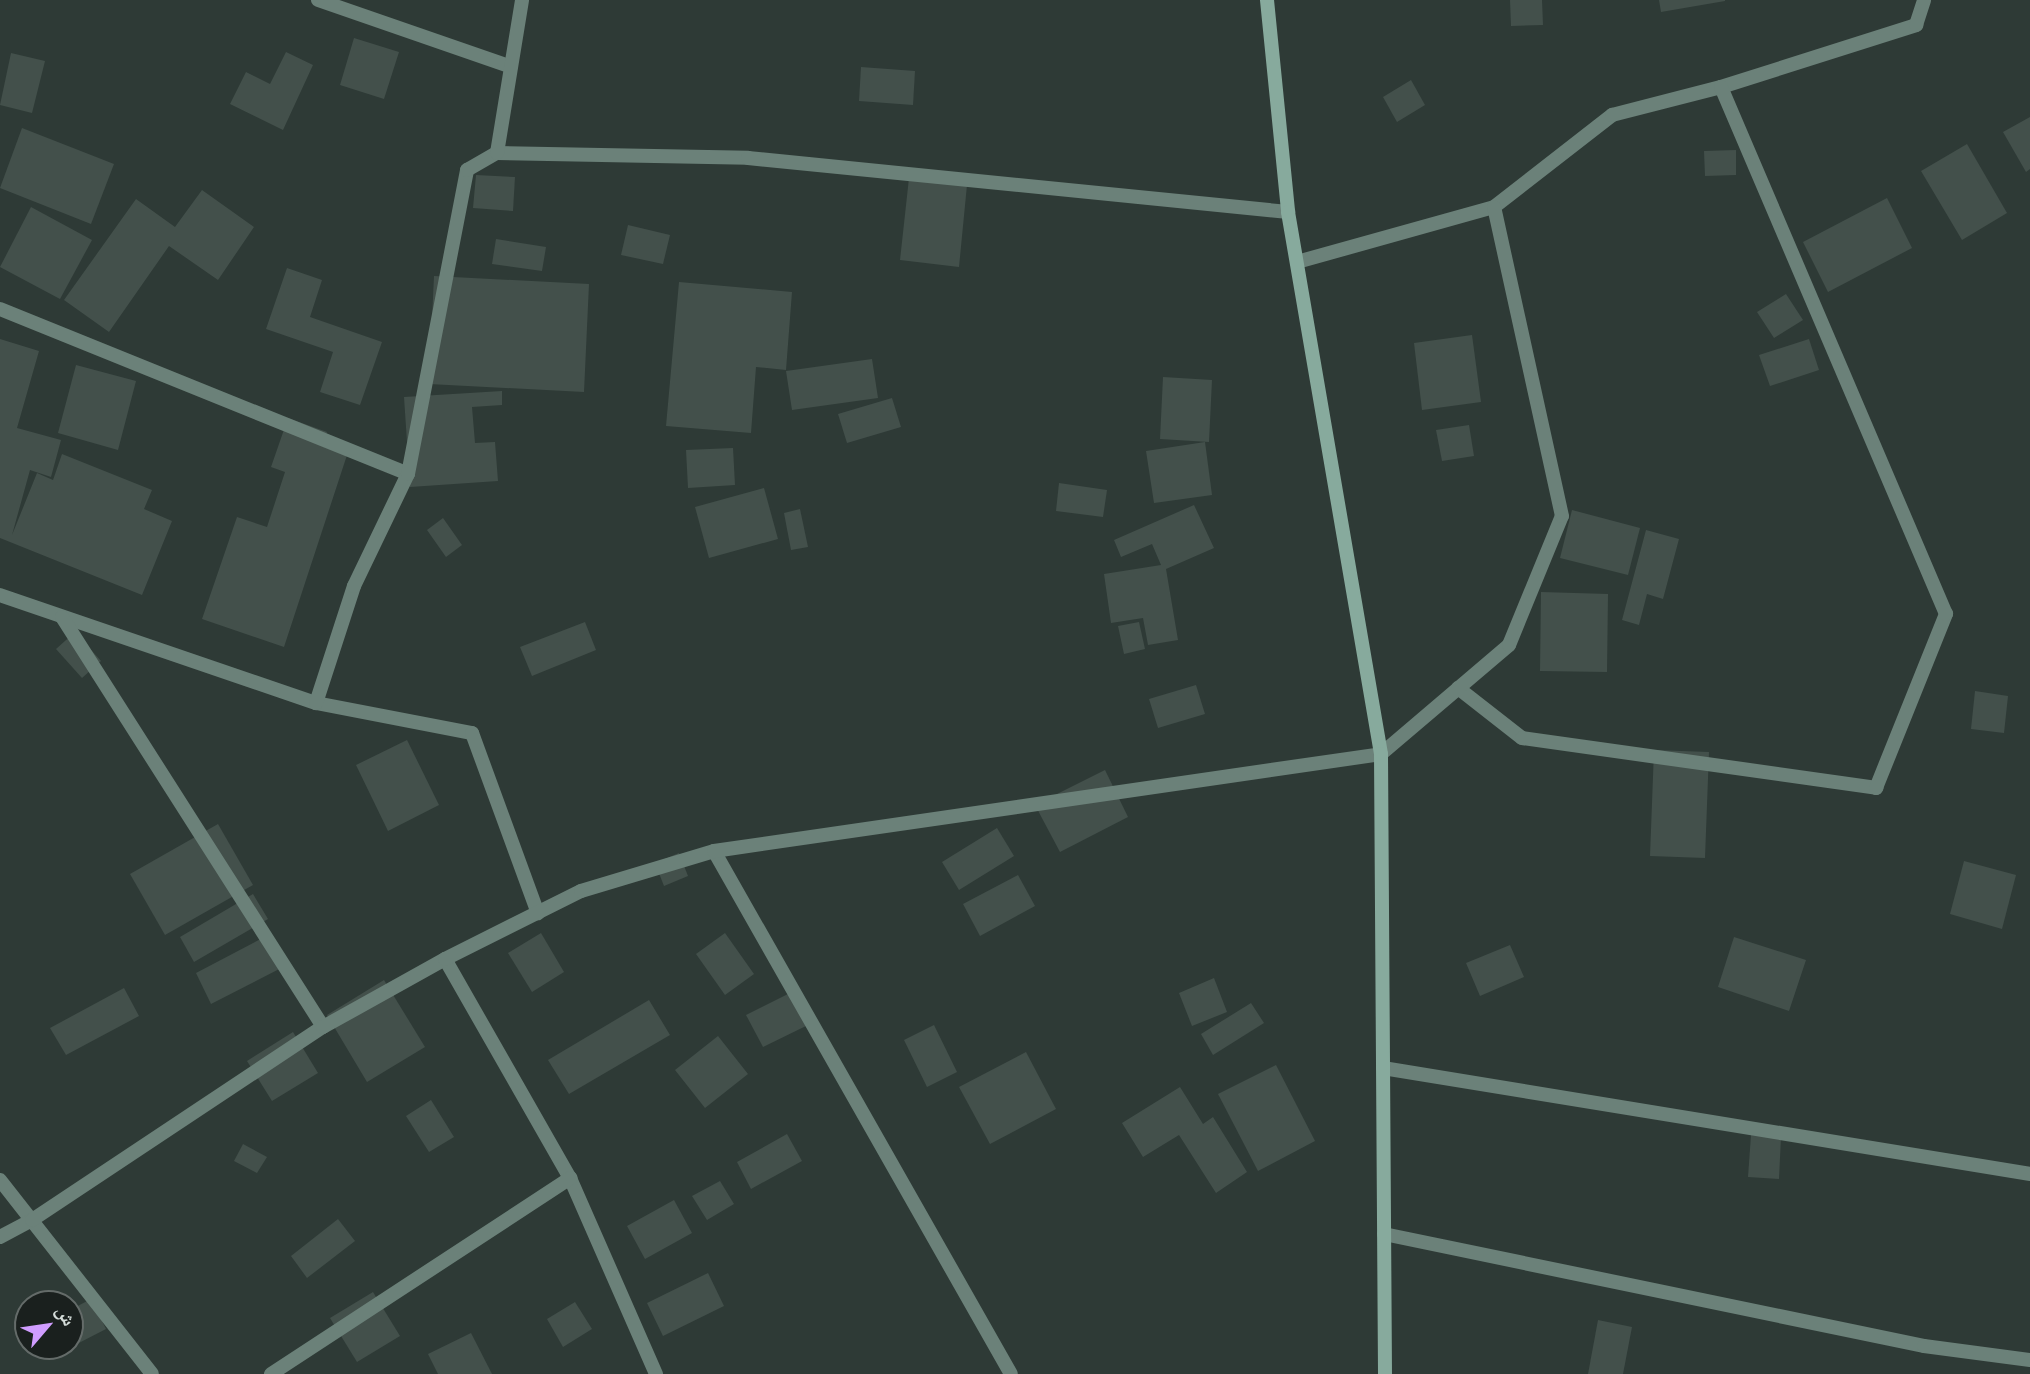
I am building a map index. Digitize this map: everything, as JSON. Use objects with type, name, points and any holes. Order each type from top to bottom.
[{"type":"street","points":[[318,0],[511,67]]},
{"type":"street","points":[[497,153],[522,0]]},
{"type":"street","points":[[1267,0],[1288,212],[1381,754],[1385,1374]]},
{"type":"street","points":[[1297,262],[1494,207],[1612,115],[1721,87],[1916,25],[1924,0]]},
{"type":"street","points":[[1458,688],[1522,738],[1877,788],[1946,614],[1721,87]]},
{"type":"street","points":[[316,703],[354,586],[408,474],[467,170],[497,153],[748,159],[1288,212]]},
{"type":"street","points":[[0,1237],[32,1220],[323,1027],[445,959],[581,891],[714,851],[1381,754],[1509,645],[1562,516],[1494,207]]},
{"type":"street","points":[[0,309],[408,474]]},
{"type":"street","points":[[0,595],[316,703],[472,733],[538,913]]},
{"type":"street","points":[[62,617],[323,1027]]},
{"type":"street","points":[[714,851],[1011,1374]]},
{"type":"street","points":[[445,959],[570,1178],[656,1374]]},
{"type":"street","points":[[1383,1069],[2030,1174]]},
{"type":"street","points":[[271,1374],[570,1178]]},
{"type":"street","points":[[0,1180],[152,1374]]},
{"type":"street","points":[[1384,1234],[1924,1346],[2030,1360]]},
{"type":"building","points":[[1510,0],[1542,0],[1543,25],[1511,26]]},
{"type":"building","points":[[1659,0],[1725,0],[1725,1],[1661,12]]},
{"type":"building","points":[[354,38],[399,52],[384,99],[340,85]]},
{"type":"building","points":[[286,52],[313,65],[283,130],[230,104],[246,72],[270,84]]},
{"type":"building","points":[[11,53],[45,61],[32,113],[0,105]]},
{"type":"building","points":[[861,67],[915,71],[913,105],[859,101]]},
{"type":"building","points":[[1411,80],[1425,105],[1397,122],[1383,97]]},
{"type":"building","points":[[2030,117],[2030,169],[2026,172],[2003,132]]},
{"type":"building","points":[[22,128],[114,164],[91,224],[0,188]]},
{"type":"building","points":[[1967,144],[2007,213],[1962,240],[1921,171]]},
{"type":"building","points":[[1736,150],[1736,175],[1705,176],[1704,151]]},
{"type":"building","points":[[476,175],[515,177],[513,211],[473,208]]},
{"type":"building","points":[[909,178],[967,185],[959,267],[900,260]]},
{"type":"building","points":[[202,190],[254,227],[218,280],[169,246],[109,332],[64,300],[136,199],[175,227]]},
{"type":"building","points":[[1887,198],[1912,248],[1828,292],[1803,242]]},
{"type":"building","points":[[31,207],[92,240],[60,299],[0,267]]},
{"type":"building","points":[[628,225],[670,235],[663,264],[621,255]]},
{"type":"building","points":[[496,239],[546,247],[542,271],[492,264]]},
{"type":"building","points":[[287,268],[322,280],[310,317],[382,342],[360,405],[320,392],[333,352],[266,329]]},
{"type":"building","points":[[434,276],[589,284],[584,392],[429,384]]},
{"type":"building","points":[[679,282],[792,292],[786,370],[756,367],[751,433],[666,426]]},
{"type":"building","points":[[1786,294],[1803,320],[1774,338],[1757,312]]},
{"type":"building","points":[[1472,335],[1481,402],[1422,410],[1414,343]]},
{"type":"building","points":[[0,339],[39,351],[17,428],[61,440],[51,477],[30,470],[12,535],[37,473],[53,480],[62,454],[152,490],[144,509],[172,521],[142,595],[0,538]]},
{"type":"building","points":[[1809,339],[1819,370],[1770,386],[1759,355]]},
{"type":"building","points":[[872,359],[878,398],[792,410],[786,371]]},
{"type":"building","points":[[76,365],[136,381],[118,450],[58,433]]},
{"type":"building","points":[[1163,377],[1212,380],[1209,442],[1160,439]]},
{"type":"building","points":[[502,391],[502,405],[472,407],[475,443],[495,442],[498,481],[410,487],[404,397]]},
{"type":"building","points":[[892,398],[901,427],[847,443],[838,414]]},
{"type":"building","points":[[288,418],[327,432],[324,441],[349,449],[284,647],[202,619],[237,517],[267,527],[285,472],[271,467]]},
{"type":"building","points":[[1469,425],[1474,456],[1442,461],[1436,430]]},
{"type":"building","points":[[1205,442],[1212,495],[1154,503],[1146,451]]},
{"type":"building","points":[[733,448],[735,485],[688,488],[686,450]]},
{"type":"building","points":[[1059,483],[1107,490],[1103,517],[1056,511]]},
{"type":"building","points":[[764,488],[778,539],[709,558],[695,507]]},
{"type":"building","points":[[1194,505],[1214,548],[1166,569],[1178,640],[1148,645],[1143,618],[1111,623],[1104,574],[1161,565],[1152,544],[1121,557],[1114,540]]},
{"type":"building","points":[[800,509],[808,547],[791,550],[784,513]]},
{"type":"building","points":[[1572,510],[1640,528],[1628,575],[1560,558]]},
{"type":"building","points":[[443,518],[462,545],[446,557],[427,530]]},
{"type":"building","points":[[1646,530],[1679,539],[1663,599],[1647,594],[1639,625],[1622,620]]},
{"type":"building","points":[[1541,592],[1608,594],[1607,672],[1540,671]]},
{"type":"building","points":[[585,622],[596,650],[532,676],[520,647]]},
{"type":"building","points":[[1139,622],[1145,649],[1124,654],[1118,626]]},
{"type":"building","points":[[75,632],[101,661],[82,678],[56,649]]},
{"type":"building","points":[[1196,685],[1205,714],[1158,728],[1149,699]]},
{"type":"building","points":[[1975,691],[2008,696],[2004,733],[1971,729]]},
{"type":"building","points":[[407,740],[439,805],[388,831],[356,765]]},
{"type":"building","points":[[1654,750],[1709,752],[1705,858],[1650,856]]},
{"type":"building","points":[[1105,770],[1128,817],[1060,852],[1035,805]]},
{"type":"building","points":[[218,824],[253,885],[165,935],[130,874]]},
{"type":"building","points":[[997,828],[1014,856],[959,890],[942,862]]},
{"type":"building","points":[[679,853],[688,876],[664,886],[655,863]]},
{"type":"building","points":[[1964,861],[2016,875],[2002,929],[1950,914]]},
{"type":"building","points":[[1018,875],[1035,906],[980,936],[963,904]]},
{"type":"building","points":[[253,894],[268,919],[194,962],[180,937]]},
{"type":"building","points":[[541,933],[564,972],[532,992],[508,953]]},
{"type":"building","points":[[725,933],[754,974],[725,995],[696,954]]},
{"type":"building","points":[[270,934],[287,965],[211,1004],[196,973]]},
{"type":"building","points":[[1734,937],[1806,960],[1789,1011],[1718,987]]},
{"type":"building","points":[[1510,945],[1524,977],[1480,996],[1466,963]]},
{"type":"building","points":[[1214,978],[1227,1012],[1192,1026],[1179,993]]},
{"type":"building","points":[[384,980],[425,1047],[367,1082],[327,1015]]},
{"type":"building","points":[[124,988],[139,1016],[66,1055],[50,1028]]},
{"type":"building","points":[[790,993],[808,1025],[763,1047],[746,1015]]},
{"type":"building","points":[[649,1000],[670,1035],[569,1094],[548,1060]]},
{"type":"building","points":[[1251,1003],[1264,1023],[1213,1055],[1201,1034]]},
{"type":"building","points":[[934,1025],[957,1072],[927,1087],[904,1040]]},
{"type":"building","points":[[293,1032],[318,1073],[272,1101],[247,1061]]},
{"type":"building","points":[[718,1036],[748,1074],[705,1108],[675,1070]]},
{"type":"building","points":[[1026,1052],[1056,1109],[990,1144],[959,1087]]},
{"type":"building","points":[[1276,1065],[1315,1141],[1258,1171],[1218,1094]]},
{"type":"building","points":[[1180,1087],[1203,1124],[1213,1117],[1247,1172],[1216,1193],[1179,1135],[1143,1157],[1122,1123]]},
{"type":"building","points":[[431,1100],[454,1137],[429,1152],[406,1116]]},
{"type":"building","points":[[787,1134],[802,1161],[751,1189],[737,1162]]},
{"type":"building","points":[[1751,1135],[1781,1137],[1779,1179],[1748,1177]]},
{"type":"building","points":[[243,1144],[267,1157],[257,1173],[234,1161]]},
{"type":"building","points":[[720,1181],[734,1204],[707,1220],[692,1196]]},
{"type":"building","points":[[674,1200],[692,1233],[645,1259],[627,1226]]},
{"type":"building","points":[[338,1219],[355,1241],[307,1278],[291,1256]]},
{"type":"building","points":[[708,1273],[724,1306],[663,1336],[647,1303]]},
{"type":"building","points":[[373,1292],[400,1336],[357,1362],[330,1318]]},
{"type":"building","points":[[91,1299],[106,1329],[84,1340],[84,1303]]},
{"type":"building","points":[[575,1302],[592,1329],[563,1347],[547,1319]]},
{"type":"building","points":[[1598,1320],[1632,1327],[1623,1374],[1588,1374]]},
{"type":"building","points":[[471,1333],[492,1374],[438,1374],[428,1354]]}]
